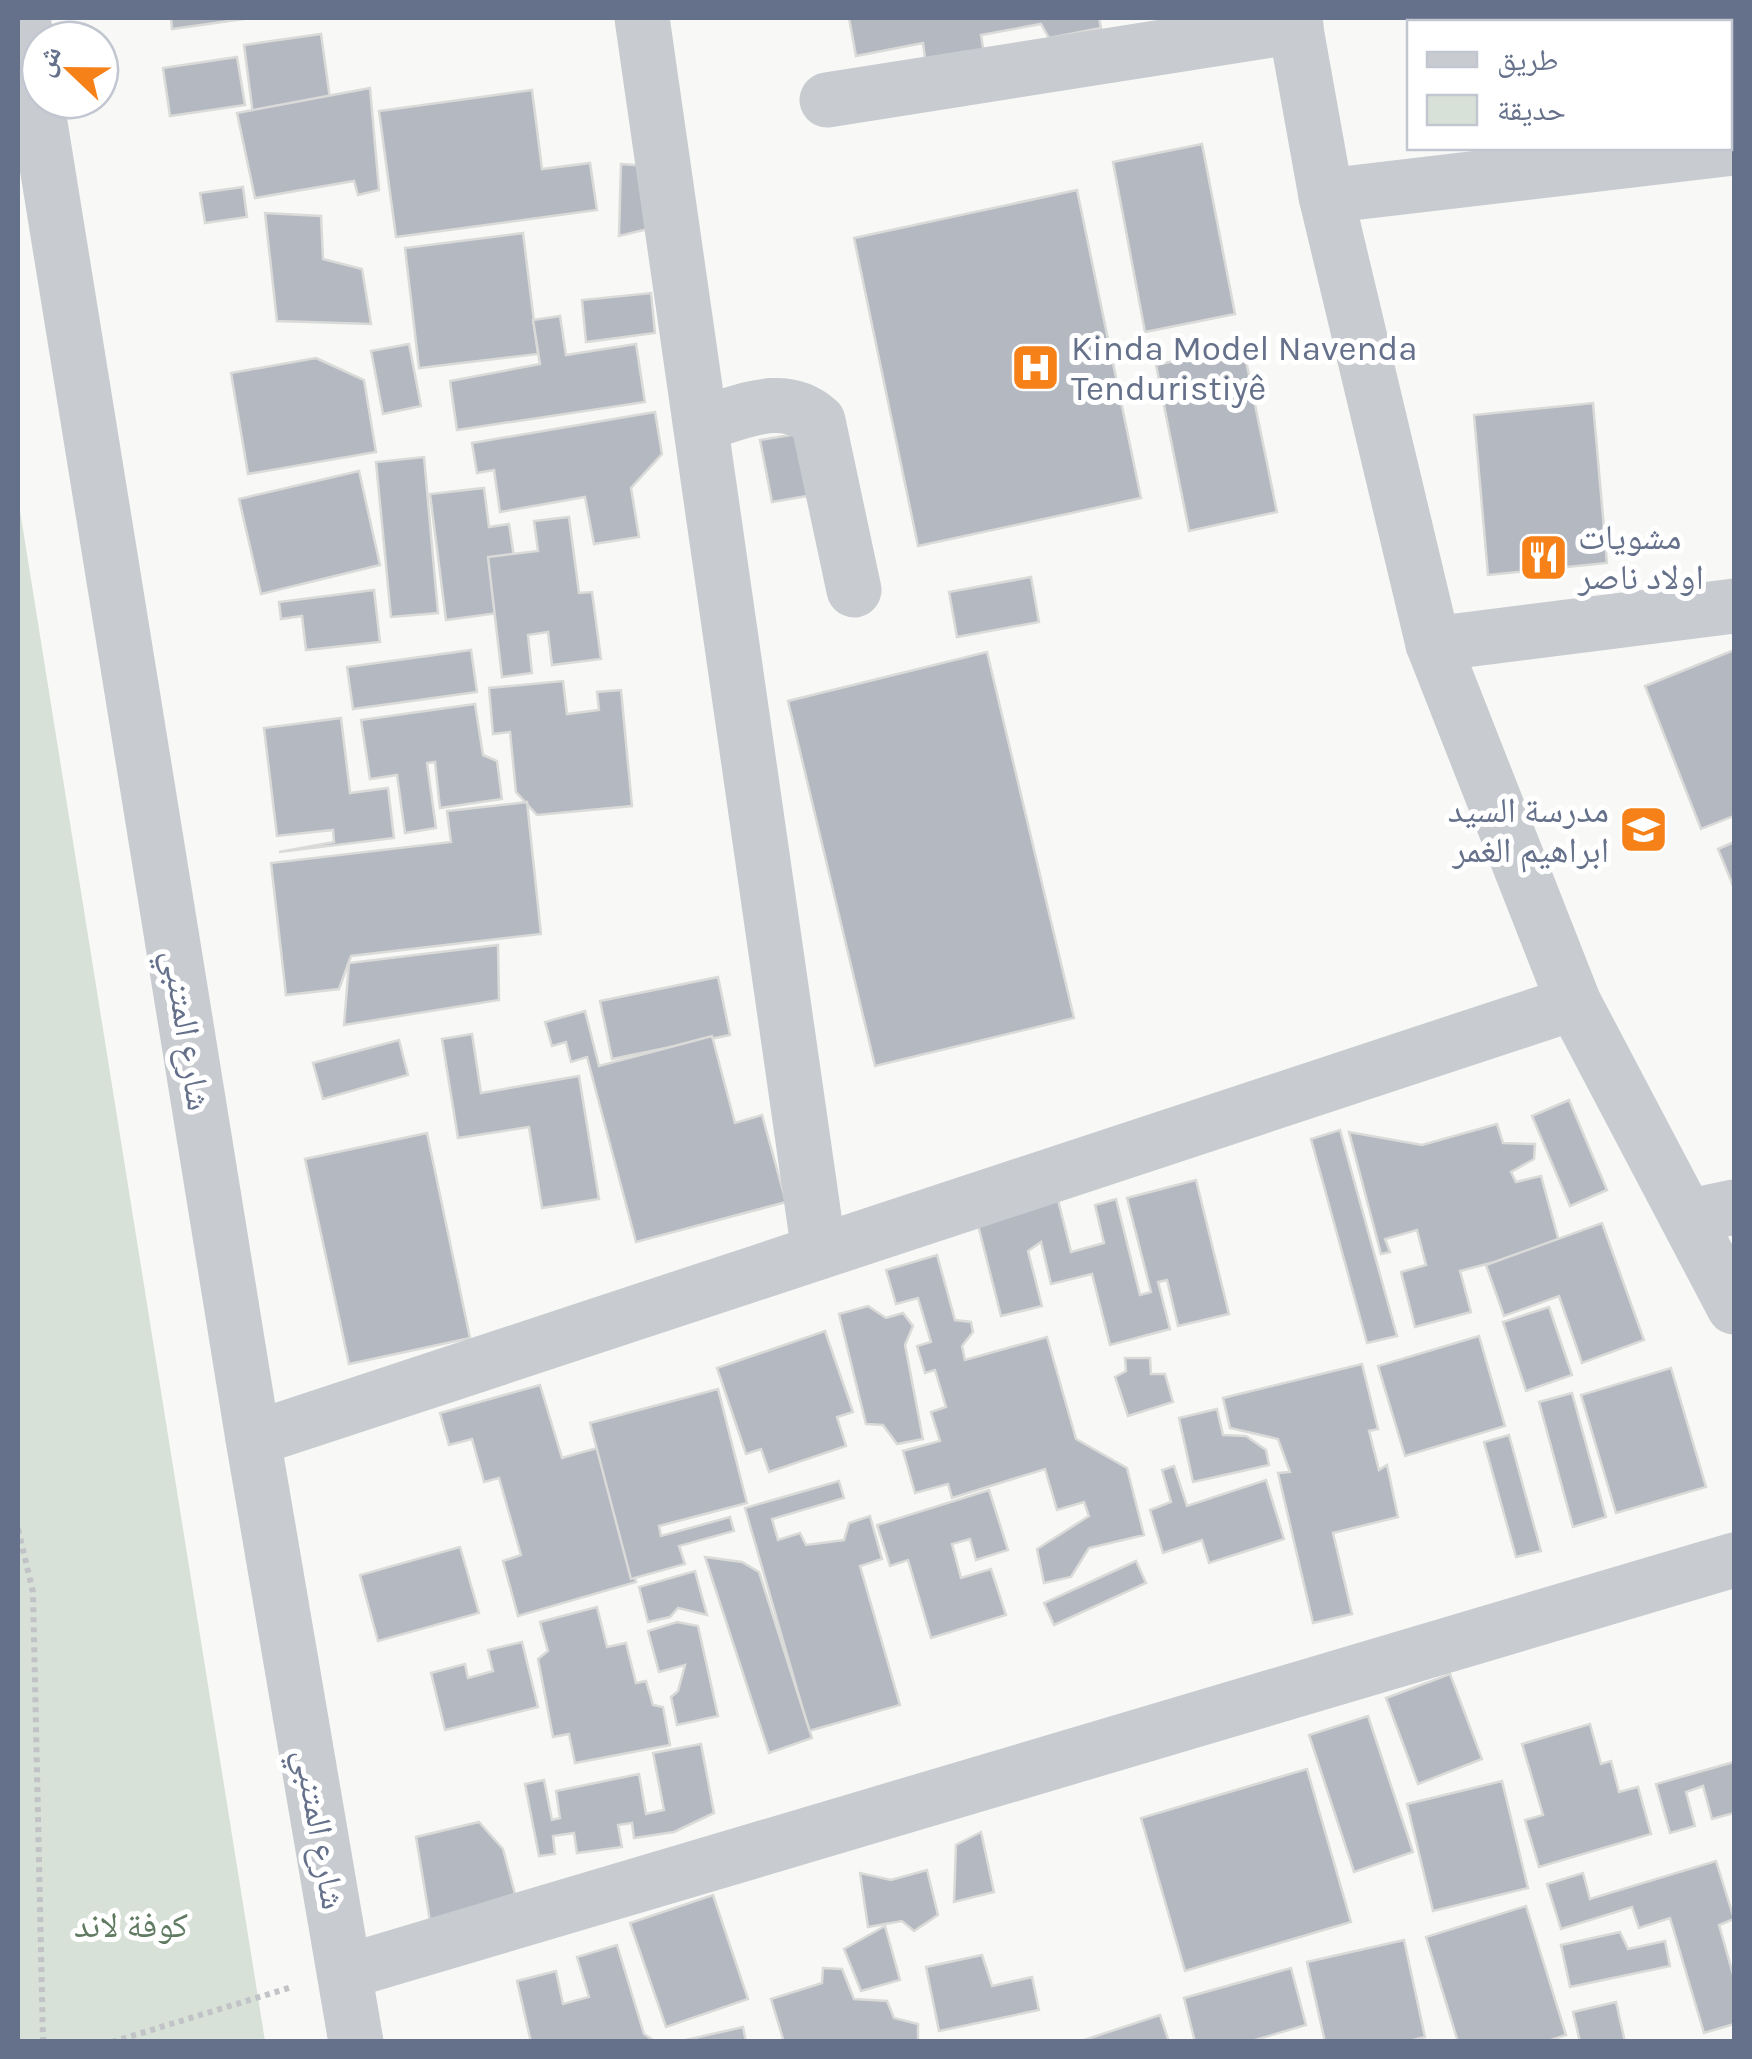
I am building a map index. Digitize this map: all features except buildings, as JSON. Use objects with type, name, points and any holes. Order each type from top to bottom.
[{"type":"street","name":"شارع المتنبي","points":[[24,18],[253,1439],[356,2042]]},
{"type":"street","points":[[642,18],[819,1252]]},
{"type":"street","points":[[826,100],[1295,22],[1326,196],[1433,644],[1574,1003],[1711,1212],[1734,1307]]},
{"type":"street","points":[[1326,196],[1717,150]]},
{"type":"street","points":[[701,424],[782,402],[803,408],[818,420],[854,590]]},
{"type":"street","points":[[1433,644],[1734,606]]},
{"type":"street","points":[[253,1439],[1574,1003]]},
{"type":"street","points":[[345,1972],[1734,1560]]},
{"type":"path","points":[[18,1529],[32,1592],[43,2042]]},
{"type":"path","points":[[112,2042],[345,1972]]},
{"type":"green space","name":"كوفة لاند","points":[[18,498],[265,2041],[18,2041]]},
{"type":"place","name":"Kinda Model Navenda Tenduristiyê","points":[[1036,368]]},
{"type":"place","name":"مشويات اولاد ناصر","points":[[1543,557]]},
{"type":"place","name":"مدرسة السيد ابراهيم الغمر","points":[[1644,830]]}]
